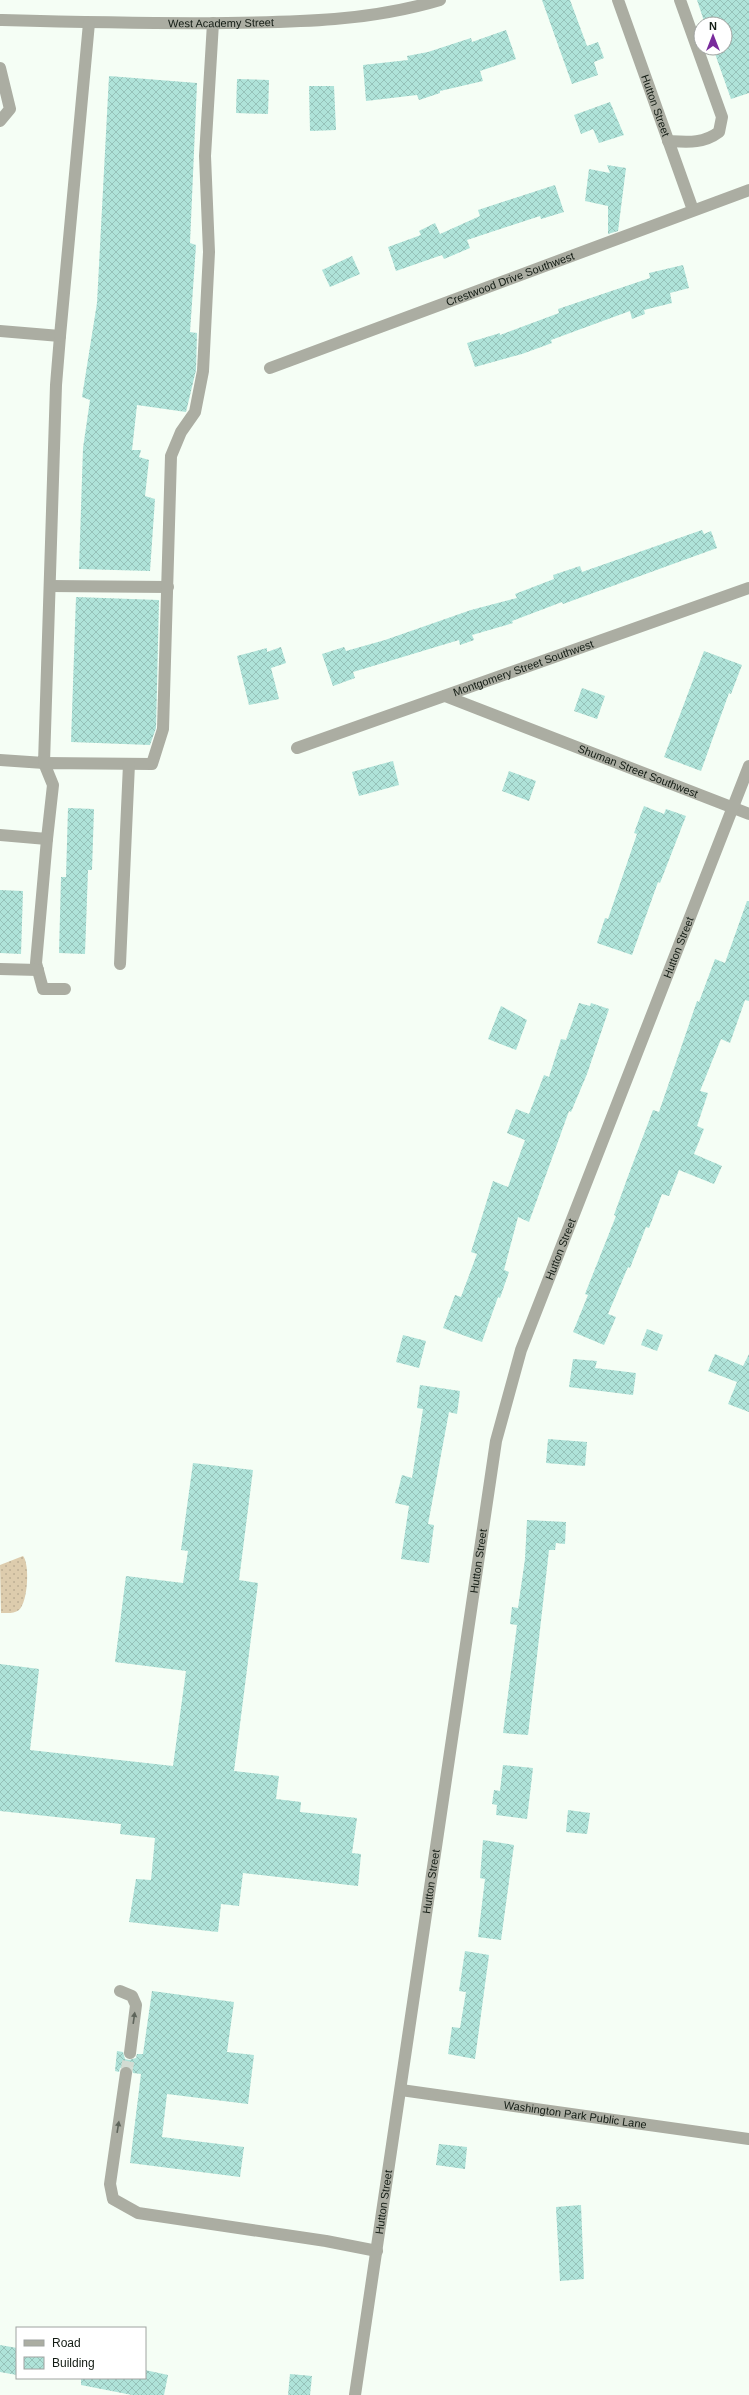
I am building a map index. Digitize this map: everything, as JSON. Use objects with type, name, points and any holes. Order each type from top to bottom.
[{"type":"street","name":"West Academy Street","points":[[0,20],[89,23],[296,22],[359,18],[414,8],[440,0]]},
{"type":"street","name":"Hutton Street","points":[[618,0],[693,210]]},
{"type":"street","points":[[668,141],[694,142],[709,139],[719,132],[722,117],[680,0]]},
{"type":"street","points":[[65,990],[43,989],[36,963],[53,785],[44,763],[60,336],[89,23]]},
{"type":"street","points":[[0,760],[44,763],[152,764],[163,729],[171,456],[181,432],[195,412],[205,349],[209,252],[205,156],[213,23]]},
{"type":"street","points":[[0,68],[10,109],[0,121]]},
{"type":"street","name":"Crestwood Drive Southwest","points":[[270,368],[749,190]]},
{"type":"street","points":[[0,332],[60,336]]},
{"type":"street","points":[[50,586],[168,588]]},
{"type":"street","name":"Montgomery Street Southwest","points":[[297,748],[749,588]]},
{"type":"street","name":"Shuman Street Southwest","points":[[445,696],[749,814]]},
{"type":"street","points":[[120,964],[129,764]]},
{"type":"street","name":"Hutton Street","points":[[355,2395],[496,1441],[521,1350],[749,766]]},
{"type":"street","points":[[0,835],[47,839]]},
{"type":"street","points":[[0,970],[38,970]]},
{"type":"street","points":[[120,1991],[132,1996],[136,2005],[130,2053]]},
{"type":"street","points":[[126,2073],[110,2184],[113,2199],[138,2213],[326,2241],[377,2251]]},
{"type":"street","name":"Washington Park Public Lane","points":[[401,2090],[749,2139]]},
{"type":"shaded area","points":[[23,1556],[27,1567],[27,1583],[22,1606],[15,1612],[1,1613],[0,1565]]},
{"type":"building","points":[[542,0],[570,0],[587,46],[598,42],[604,58],[594,62],[598,75],[572,84]]},
{"type":"building","points":[[697,0],[749,0],[749,93],[731,99],[716,56],[733,56],[733,16],[702,16]]},
{"type":"building","points":[[506,30],[516,59],[480,71],[483,81],[440,91],[440,93],[419,100],[417,95],[366,101],[363,65],[408,60],[407,56],[428,52],[471,38],[472,42]]},
{"type":"building","points":[[109,76],[197,83],[190,243],[196,245],[190,332],[197,333],[196,370],[186,412],[137,405],[132,450],[141,450],[139,457],[149,460],[145,496],[155,499],[150,571],[79,569],[83,448],[90,400],[82,397],[97,303]]},
{"type":"building","points":[[237,79],[269,80],[268,114],[236,113]]},
{"type":"building","points":[[309,86],[334,86],[336,130],[310,131]]},
{"type":"building","points":[[610,102],[624,135],[599,143],[593,129],[581,134],[574,115]]},
{"type":"building","points":[[607,165],[626,168],[618,231],[608,234],[608,206],[585,201],[589,169],[610,173]]},
{"type":"building","points":[[555,185],[564,212],[541,219],[540,216],[467,240],[470,248],[444,259],[442,255],[396,271],[388,247],[421,235],[419,231],[435,223],[440,234],[480,216],[478,210]]},
{"type":"building","points":[[352,256],[360,274],[330,287],[322,270]]},
{"type":"building","points":[[683,265],[689,288],[670,293],[672,303],[644,310],[645,314],[632,319],[630,311],[551,340],[552,343],[522,354],[475,367],[467,343],[500,333],[500,335],[559,313],[558,309],[650,278],[649,273]]},
{"type":"building","points":[[702,530],[704,534],[711,531],[717,548],[563,604],[562,602],[512,621],[513,623],[472,635],[474,640],[460,645],[459,640],[353,672],[355,678],[333,686],[322,654],[344,647],[346,651],[385,640],[471,610],[517,598],[515,594],[554,579],[553,575],[580,566],[582,572]]},
{"type":"building","points":[[76,597],[159,600],[156,728],[150,745],[71,742]]},
{"type":"building","points":[[281,647],[286,663],[271,668],[279,699],[249,705],[237,656],[267,648],[267,652]]},
{"type":"building","points":[[704,651],[742,665],[731,694],[729,693],[701,771],[664,757]]},
{"type":"building","points":[[582,688],[605,696],[597,719],[574,711]]},
{"type":"building","points":[[393,761],[399,785],[359,796],[352,772]]},
{"type":"building","points":[[509,771],[536,781],[529,801],[502,791]]},
{"type":"building","points":[[644,806],[664,814],[666,809],[686,816],[660,883],[658,882],[632,955],[597,943],[605,918],[608,919],[637,834],[634,833]]},
{"type":"building","points":[[68,808],[94,809],[92,870],[88,870],[85,954],[59,953],[61,877],[66,877]]},
{"type":"building","points":[[0,890],[23,891],[21,954],[0,953]]},
{"type":"building","points":[[747,901],[749,901],[749,1001],[745,1000],[730,1043],[721,1039],[700,1091],[708,1093],[697,1126],[704,1129],[694,1154],[722,1166],[714,1184],[679,1170],[669,1196],[662,1194],[649,1228],[646,1227],[630,1268],[628,1267],[608,1314],[616,1317],[604,1345],[573,1332],[588,1295],[585,1294],[616,1216],[614,1215],[653,1110],[659,1112],[697,1001],[699,1002],[715,959],[725,963]]},
{"type":"building","points":[[579,1003],[590,1006],[591,1003],[609,1009],[587,1074],[571,1112],[569,1111],[529,1222],[518,1217],[504,1270],[509,1272],[500,1298],[498,1297],[482,1342],[443,1328],[455,1295],[461,1297],[477,1254],[471,1252],[493,1181],[508,1187],[525,1140],[507,1133],[516,1109],[529,1114],[544,1075],[549,1077],[561,1039],[566,1040]]},
{"type":"building","points":[[501,1006],[527,1020],[516,1050],[488,1039]]},
{"type":"building","points":[[647,1329],[663,1335],[657,1351],[641,1345]]},
{"type":"building","points":[[403,1335],[426,1341],[419,1368],[396,1362]]},
{"type":"building","points":[[715,1354],[743,1366],[749,1354],[749,1412],[728,1404],[737,1382],[708,1371]]},
{"type":"building","points":[[573,1359],[597,1361],[595,1368],[636,1373],[633,1395],[569,1387]]},
{"type":"building","points":[[420,1385],[460,1391],[457,1414],[449,1412],[428,1524],[434,1525],[429,1563],[401,1559],[409,1506],[395,1503],[402,1475],[412,1478],[423,1409],[417,1408]]},
{"type":"building","points":[[548,1439],[587,1442],[585,1466],[546,1463]]},
{"type":"building","points":[[193,1463],[253,1470],[239,1580],[258,1583],[234,1771],[279,1776],[276,1799],[301,1802],[300,1812],[357,1818],[352,1853],[361,1854],[358,1886],[243,1873],[239,1906],[221,1904],[218,1932],[129,1922],[136,1879],[151,1880],[155,1838],[120,1834],[121,1824],[0,1811],[0,1664],[39,1669],[30,1750],[173,1766],[186,1671],[115,1662],[126,1576],[183,1583],[188,1551],[181,1550]]},
{"type":"building","points":[[527,1520],[566,1522],[565,1544],[556,1543],[555,1550],[549,1550],[528,1735],[503,1733],[517,1625],[510,1624],[512,1607],[518,1608],[525,1559]]},
{"type":"building","points":[[503,1765],[533,1768],[527,1819],[496,1815],[497,1805],[492,1804],[494,1790],[500,1791]]},
{"type":"building","points":[[568,1810],[590,1813],[587,1834],[566,1832]]},
{"type":"building","points":[[483,1840],[514,1845],[501,1940],[478,1937],[485,1879],[480,1878]]},
{"type":"building","points":[[465,1951],[489,1955],[475,2059],[448,2054],[452,2027],[460,2028],[466,1992],[459,1991]]},
{"type":"building","points":[[152,1991],[234,2002],[227,2052],[254,2055],[248,2104],[167,2094],[162,2137],[244,2147],[240,2177],[130,2163],[141,2074],[133,2073],[131,2067],[127,2066],[120,2068],[119,2072],[115,2071],[117,2051],[123,2052],[125,2059],[129,2060],[136,2058],[137,2054],[143,2054]]},
{"type":"building","points":[[439,2144],[467,2147],[465,2169],[436,2165]]},
{"type":"building","points":[[581,2205],[584,2279],[560,2281],[556,2207]]},
{"type":"building","points":[[0,2345],[16,2348],[16,2375],[0,2372]]},
{"type":"building","points":[[146,2370],[168,2375],[164,2395],[132,2395],[81,2385],[81,2379],[146,2379]]},
{"type":"building","points":[[290,2374],[312,2376],[310,2395],[288,2395]]},
{"type":"tunnel","points":[[126,2073],[130,2053]]}]
